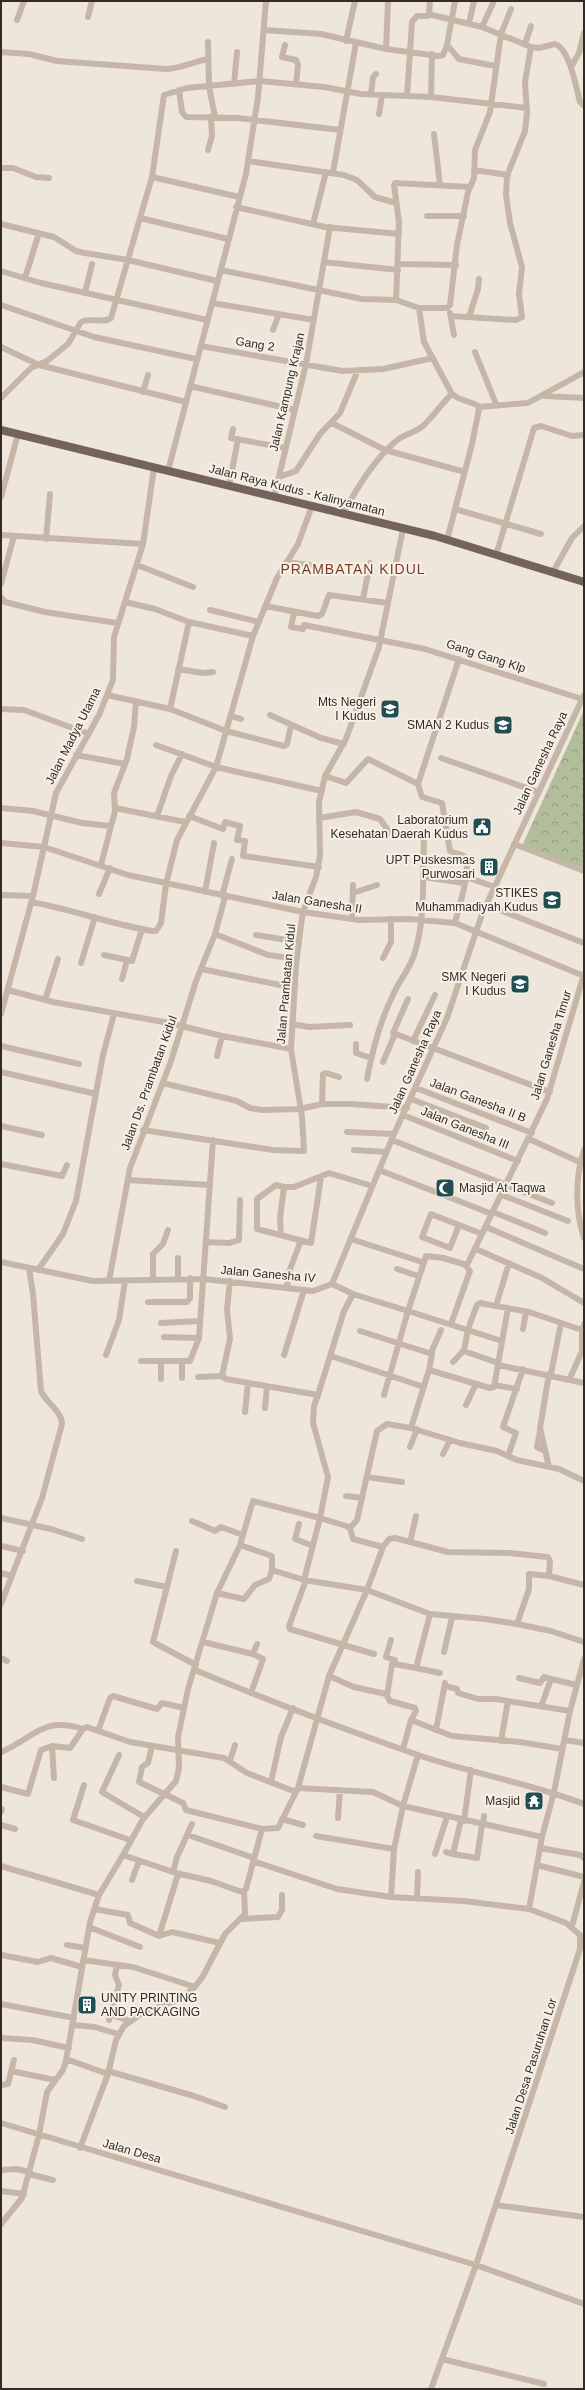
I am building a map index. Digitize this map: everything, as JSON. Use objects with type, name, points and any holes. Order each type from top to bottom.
[{"type":"main road","name":"Jalan Raya Kudus - Kalinyamatan","points":[[1,430],[343,513],[447,540],[584,582]]},
{"type":"street","points":[[17,20],[24,1]]},
{"type":"street","points":[[88,16],[92,1]]},
{"type":"street","points":[[168,471],[248,161],[260,81],[266,1]]},
{"type":"street","points":[[346,41],[356,1]]},
{"type":"street","points":[[386,49],[388,1]]},
{"type":"street","points":[[430,14],[431,1]]},
{"type":"street","points":[[264,30],[321,34],[386,49],[410,53],[443,55],[447,45],[455,1]]},
{"type":"street","points":[[469,23],[474,1]]},
{"type":"street","points":[[482,27],[494,1]]},
{"type":"street","points":[[454,335],[448,308],[456,266],[457,245],[474,170],[475,150],[491,103],[495,66],[501,34],[511,9]]},
{"type":"street","points":[[408,96],[410,53],[414,18],[430,14],[482,27],[531,47],[539,48],[557,44],[561,47],[571,67],[580,102],[584,106]]},
{"type":"street","points":[[525,44],[531,26]]},
{"type":"street","points":[[571,67],[579,53],[584,36]]},
{"type":"street","points":[[208,42],[209,86],[213,117],[212,136],[208,150]]},
{"type":"street","points":[[333,172],[356,43]]},
{"type":"street","points":[[447,45],[459,59],[495,66]]},
{"type":"street","points":[[285,46],[282,57],[296,60],[298,65],[296,84]]},
{"type":"street","points":[[451,316],[516,320],[522,317],[519,294],[522,267],[510,223],[506,195],[508,175],[525,131],[527,108],[525,82],[531,47]]},
{"type":"street","points":[[1,52],[29,54],[57,61],[166,69],[184,68],[189,64],[208,59]]},
{"type":"street","points":[[234,84],[237,52]]},
{"type":"street","points":[[431,97],[432,54]]},
{"type":"street","points":[[371,94],[373,77],[376,74]]},
{"type":"street","points":[[1,398],[31,368],[54,356],[68,344],[74,331],[84,321],[109,319],[117,299],[152,177],[164,96],[179,90],[260,81],[296,84],[347,92],[431,97],[527,108]]},
{"type":"street","points":[[179,90],[184,116],[254,120],[340,130]]},
{"type":"street","points":[[379,114],[382,95]]},
{"type":"street","points":[[434,134],[440,185]]},
{"type":"street","points":[[248,161],[333,172],[351,177],[375,197],[396,203]]},
{"type":"street","points":[[1,168],[13,168],[36,177],[49,178]]},
{"type":"street","points":[[474,170],[508,175]]},
{"type":"street","points":[[313,224],[326,172]]},
{"type":"street","points":[[152,177],[239,197]]},
{"type":"street","points":[[396,300],[399,234],[394,190],[396,183],[470,187]]},
{"type":"street","points":[[236,207],[330,228],[399,234]]},
{"type":"street","points":[[427,216],[464,216]]},
{"type":"street","points":[[140,218],[228,239]]},
{"type":"street","points":[[1,224],[62,240],[76,251],[128,260],[217,280]]},
{"type":"street","name":"Jalan Kampung Krajan","points":[[274,497],[306,364],[330,228]]},
{"type":"street","points":[[25,278],[39,233]]},
{"type":"street","points":[[324,262],[398,267],[456,266]]},
{"type":"street","points":[[86,293],[92,264]]},
{"type":"street","points":[[220,270],[362,299],[396,300],[419,308],[448,308]]},
{"type":"street","points":[[1,271],[86,293],[207,320]]},
{"type":"street","points":[[468,317],[478,289],[478,279]]},
{"type":"street","points":[[212,303],[314,320]]},
{"type":"street","points":[[1,305],[74,331],[196,359]]},
{"type":"street","points":[[419,308],[424,342],[452,394],[478,407],[496,404],[528,403],[584,372]]},
{"type":"street","points":[[273,330],[279,314]]},
{"type":"street","name":"Gang 2","points":[[201,346],[342,370],[383,369],[432,358]]},
{"type":"street","points":[[1,347],[39,365],[186,402]]},
{"type":"street","points":[[475,352],[496,404]]},
{"type":"street","points":[[279,478],[296,470],[320,434],[332,423],[348,396],[358,370]]},
{"type":"street","points":[[143,392],[148,375]]},
{"type":"street","points":[[190,386],[295,410]]},
{"type":"street","points":[[343,513],[365,476],[385,450],[400,438],[424,426],[438,408],[452,394]]},
{"type":"street","points":[[543,396],[584,398]]},
{"type":"street","points":[[447,540],[479,414],[478,407]]},
{"type":"street","points":[[332,423],[385,450],[465,472]]},
{"type":"street","points":[[496,555],[507,524],[534,428],[540,426],[572,436],[584,435]]},
{"type":"street","points":[[233,429],[230,437],[286,448]]},
{"type":"street","points":[[1,497],[18,434]]},
{"type":"street","points":[[229,486],[238,439]]},
{"type":"street","name":"Jalan Madya Utama","points":[[1,1014],[32,899],[50,814],[60,784],[89,734],[107,695],[114,671],[113,649],[117,623],[143,544],[154,468]]},
{"type":"street","points":[[46,538],[50,494]]},
{"type":"street","points":[[1,896],[32,899],[95,917],[156,931],[161,923],[166,884],[177,840],[216,767],[253,636],[265,606],[286,562],[298,544],[312,506]]},
{"type":"street","points":[[455,509],[541,534]]},
{"type":"street","points":[[553,572],[572,538],[584,526]]},
{"type":"street","name":"Jalan Prambatan Kidul","points":[[143,1130],[273,1150],[303,1152],[304,1144],[300,1109],[291,1048],[292,1024],[297,959],[303,912],[319,867],[321,839],[319,818],[322,791],[325,776],[344,744],[381,640],[403,529]]},
{"type":"street","points":[[1,535],[143,544]]},
{"type":"street","points":[[1,584],[14,536]]},
{"type":"street","points":[[286,562],[310,566]]},
{"type":"street","points":[[363,599],[370,563]]},
{"type":"street","points":[[137,565],[193,587]]},
{"type":"street","points":[[265,606],[294,612],[321,615],[329,595],[388,603]]},
{"type":"street","points":[[1,597],[6,602],[45,612],[117,623]]},
{"type":"street","points":[[125,602],[155,610],[189,622],[253,636]]},
{"type":"street","points":[[210,610],[259,622]]},
{"type":"street","name":"Gang Gang Klp","points":[[294,612],[291,627],[303,630],[304,625],[419,649],[459,659],[583,697]]},
{"type":"street","points":[[170,709],[189,622]]},
{"type":"street","points":[[455,923],[465,880],[466,858],[450,851],[442,803],[422,797],[418,784],[459,659]]},
{"type":"street","points":[[178,669],[203,673],[213,672]]},
{"type":"street","points":[[107,695],[170,709],[226,731],[284,746],[288,742],[291,725]]},
{"type":"street","name":"Jalan Ganesha Raya","points":[[332,1284],[386,1152],[447,1018],[475,931],[486,905],[583,697]]},
{"type":"street","points":[[101,865],[115,808],[115,788],[125,764],[134,727],[136,701]]},
{"type":"street","points":[[1,709],[24,710],[89,734]]},
{"type":"street","points":[[270,715],[321,738],[344,744]]},
{"type":"street","points":[[231,716],[240,719]]},
{"type":"street","points":[[156,745],[216,767],[322,791]]},
{"type":"street","points":[[157,816],[170,776],[182,754]]},
{"type":"street","points":[[76,755],[125,764]]},
{"type":"street","points":[[441,758],[538,792]]},
{"type":"street","points":[[325,776],[346,783],[368,759],[418,784]]},
{"type":"street","points":[[1,808],[50,814],[82,822],[111,826]]},
{"type":"street","points":[[115,808],[157,816],[187,819],[223,829],[225,822],[240,826],[237,840],[245,841],[243,856],[319,867]]},
{"type":"street","points":[[319,818],[356,812],[380,819],[390,833],[422,836],[424,840],[421,919],[414,957],[392,996],[371,1058],[367,1079]]},
{"type":"street","name":"Jalan Ganesha II","points":[[1,843],[44,847],[128,875],[224,897],[303,912],[369,921],[421,919],[455,923],[584,975]]},
{"type":"street","points":[[205,892],[214,843]]},
{"type":"street","points":[[514,844],[584,871]]},
{"type":"street","name":"Jalan Ds. Prambatan Kidul","points":[[109,1281],[128,1180],[143,1130],[162,1083],[214,934],[232,859]]},
{"type":"street","points":[[99,894],[110,868]]},
{"type":"street","points":[[423,876],[465,880],[495,887]]},
{"type":"street","points":[[352,919],[353,885]]},
{"type":"street","points":[[353,893],[377,885]]},
{"type":"street","points":[[486,905],[584,943]]},
{"type":"street","points":[[81,963],[95,917]]},
{"type":"street","points":[[382,958],[391,943],[391,919]]},
{"type":"street","points":[[104,955],[133,960],[142,929]]},
{"type":"street","points":[[214,934],[268,955],[297,959]]},
{"type":"street","points":[[256,935],[299,942]]},
{"type":"street","points":[[45,1000],[58,959]]},
{"type":"street","points":[[122,979],[127,960]]},
{"type":"street","points":[[201,969],[295,988]]},
{"type":"street","name":"Jalan Ganesha Timur","points":[[476,1249],[550,1092],[584,975]]},
{"type":"street","points":[[8,990],[100,1012],[182,1026],[222,1036],[291,1048]]},
{"type":"street","points":[[413,1041],[436,995]]},
{"type":"street","points":[[408,999],[392,1031],[395,1034],[550,1092]]},
{"type":"street","points":[[38,1270],[63,1234],[76,1201],[93,1094],[114,1014]]},
{"type":"street","points":[[292,1024],[309,1027],[350,1025]]},
{"type":"street","points":[[383,1062],[395,1034]]},
{"type":"street","points":[[217,1056],[222,1036]]},
{"type":"street","points":[[356,1044],[356,1053],[371,1058]]},
{"type":"street","points":[[1,1046],[79,1064]]},
{"type":"street","points":[[1,1072],[93,1094]]},
{"type":"street","points":[[322,1104],[323,1074],[326,1073],[339,1077]]},
{"type":"street","points":[[162,1083],[237,1101],[250,1108],[262,1110],[300,1109],[322,1104],[365,1104],[407,1108]]},
{"type":"street","name":"Jalan Ganesha II B","points":[[416,1088],[530,1136],[582,1163]]},
{"type":"street","points":[[411,1099],[486,1128]]},
{"type":"street","name":"Jalan Ganesha III","points":[[403,1115],[518,1161]]},
{"type":"street","points":[[1,1126],[42,1135]]},
{"type":"street","points":[[347,1132],[393,1137],[506,1186],[552,1203]]},
{"type":"street","points":[[142,1361],[182,1362],[191,1360],[199,1338],[199,1321],[202,1313],[213,1140]]},
{"type":"street","points":[[354,1150],[386,1152]]},
{"type":"street","points":[[584,1150],[581,1196],[584,1238]]},
{"type":"street","points":[[1,1164],[62,1176],[67,1165]]},
{"type":"street","points":[[379,1170],[545,1233]]},
{"type":"street","points":[[321,1177],[313,1240],[310,1243],[281,1234],[258,1231],[256,1225],[257,1199],[276,1185],[294,1187],[321,1177],[332,1173],[372,1186]]},
{"type":"street","points":[[128,1180],[209,1185]]},
{"type":"street","points":[[281,1234],[280,1218],[284,1187]]},
{"type":"street","points":[[502,1195],[568,1221]]},
{"type":"street","points":[[206,1242],[229,1243],[239,1240],[240,1200]]},
{"type":"street","points":[[459,1225],[450,1248],[422,1237],[431,1214],[482,1234]]},
{"type":"street","points":[[486,1228],[584,1269]]},
{"type":"street","points":[[153,1279],[153,1254],[163,1244],[168,1230]]},
{"type":"street","points":[[351,1239],[422,1262]]},
{"type":"street","points":[[287,1288],[289,1272],[301,1240]]},
{"type":"street","points":[[466,1266],[476,1249],[542,1278],[584,1303]]},
{"type":"street","points":[[384,1395],[400,1344],[422,1262],[426,1256],[432,1255],[466,1266],[470,1271],[451,1324]]},
{"type":"street","points":[[178,1258],[178,1279]]},
{"type":"street","name":"Jalan Ganesha IV","points":[[1,1262],[93,1281],[190,1278],[230,1281],[304,1290],[320,1290],[332,1284],[353,1294],[502,1340]]},
{"type":"street","points":[[496,1306],[509,1263]]},
{"type":"street","points":[[1,1603],[23,1550],[51,1471],[62,1424],[61,1418],[41,1391],[33,1294],[29,1268]]},
{"type":"street","points":[[397,1269],[418,1276]]},
{"type":"street","points":[[148,1302],[187,1302],[190,1298],[190,1278]]},
{"type":"street","points":[[106,1354],[119,1320],[124,1281]]},
{"type":"street","points":[[222,1376],[230,1339],[227,1309],[230,1281]]},
{"type":"street","points":[[284,1355],[304,1290]]},
{"type":"street","points":[[353,1294],[344,1311],[313,1412],[314,1431],[328,1473],[320,1518],[305,1580],[289,1627],[344,1643],[374,1654]]},
{"type":"street","points":[[453,1362],[464,1350],[468,1329],[478,1304],[496,1306],[526,1312],[561,1323],[583,1327],[582,1351],[570,1378]]},
{"type":"street","points":[[494,1385],[508,1308]]},
{"type":"street","points":[[523,1329],[526,1312]]},
{"type":"street","points":[[161,1323],[199,1321]]},
{"type":"street","points":[[549,1467],[545,1451],[537,1447],[561,1323]]},
{"type":"street","points":[[410,1447],[424,1387],[433,1357],[431,1353],[441,1330]]},
{"type":"street","points":[[360,1331],[431,1353]]},
{"type":"street","points":[[164,1337],[199,1338]]},
{"type":"street","points":[[464,1350],[465,1353],[498,1364],[570,1378],[583,1382]]},
{"type":"street","points":[[331,1356],[424,1387]]},
{"type":"street","points":[[161,1362],[161,1379]]},
{"type":"street","points":[[182,1362],[182,1378]]},
{"type":"street","points":[[508,1456],[516,1433],[503,1427],[523,1369]]},
{"type":"street","points":[[429,1370],[490,1388],[494,1385],[517,1389]]},
{"type":"street","points":[[198,1377],[222,1376],[248,1383],[318,1394]]},
{"type":"street","points":[[244,1412],[248,1383]]},
{"type":"street","points":[[466,1405],[476,1384]]},
{"type":"street","points":[[265,1408],[267,1386]]},
{"type":"street","points":[[350,1528],[356,1524],[375,1435],[380,1427],[391,1424],[450,1440],[492,1449],[524,1462],[566,1472],[584,1481]]},
{"type":"street","points":[[442,1454],[450,1440]]},
{"type":"street","points":[[367,1477],[402,1482]]},
{"type":"street","points":[[346,1496],[362,1498]]},
{"type":"street","points":[[1,2224],[18,2206],[24,2194],[39,2136],[47,2092],[63,2070],[73,2025],[89,1927],[99,1895],[144,1817],[173,1787],[178,1775],[177,1749],[184,1708],[217,1593],[240,1545],[251,1503],[255,1501],[320,1518],[350,1528]]},
{"type":"street","points":[[410,1542],[416,1516]]},
{"type":"street","points":[[1,1518],[31,1526],[51,1529],[82,1539]]},
{"type":"street","points":[[192,1521],[215,1531],[221,1527],[243,1535]]},
{"type":"street","points":[[299,1524],[295,1539],[313,1546]]},
{"type":"street","points":[[350,1528],[353,1539],[383,1547]]},
{"type":"street","points":[[152,1746],[148,1763],[142,1767],[139,1781],[165,1796],[183,1803],[186,1810],[262,1829],[276,1829],[297,1790],[316,1718],[330,1676],[367,1590],[383,1547],[391,1538],[448,1552],[508,1552],[548,1557],[550,1561],[549,1576]]},
{"type":"street","points":[[217,1593],[244,1599],[258,1584],[269,1579],[272,1570],[272,1556],[240,1545]]},
{"type":"street","points":[[1,1546],[23,1550]]},
{"type":"street","points":[[176,1551],[153,1642],[195,1668],[251,1693],[316,1718],[418,1755],[554,1792],[584,1804]]},
{"type":"street","points":[[272,1570],[305,1580],[367,1590],[430,1614],[452,1617],[480,1618],[517,1624],[551,1631],[584,1642]]},
{"type":"street","points":[[1,1574],[12,1576]]},
{"type":"street","points":[[517,1624],[529,1589],[529,1574],[549,1576],[584,1585]]},
{"type":"street","points":[[137,1581],[167,1587]]},
{"type":"street","points":[[416,1668],[430,1614]]},
{"type":"street","points":[[444,1652],[452,1617]]},
{"type":"street","points":[[391,1640],[386,1657],[394,1660],[394,1664]]},
{"type":"street","points":[[203,1642],[253,1654],[263,1660],[251,1693]]},
{"type":"street","points":[[253,1654],[257,1644]]},
{"type":"street","points":[[1,1658],[7,1661]]},
{"type":"street","points":[[529,1909],[542,1837],[554,1792],[570,1712],[584,1659]]},
{"type":"street","points":[[387,1696],[392,1664],[394,1664]]},
{"type":"street","points":[[394,1664],[440,1673]]},
{"type":"street","points":[[330,1676],[354,1686],[372,1689],[387,1696],[390,1701],[415,1708],[402,1748]]},
{"type":"street","points":[[518,1678],[540,1683],[544,1678],[577,1685]]},
{"type":"street","points":[[542,1708],[551,1679]]},
{"type":"street","points":[[436,1730],[445,1685],[457,1689],[458,1693],[472,1697],[508,1701],[570,1712]]},
{"type":"street","points":[[98,1731],[110,1698],[113,1696],[156,1709],[162,1703],[184,1708]]},
{"type":"street","points":[[501,1741],[508,1701]]},
{"type":"street","points":[[270,1782],[281,1737],[293,1708]]},
{"type":"street","points":[[411,1720],[452,1736],[562,1749]]},
{"type":"street","points":[[1,1752],[20,1744],[44,1727],[65,1724],[83,1729],[87,1727],[130,1742],[177,1749],[230,1760],[244,1771],[270,1782],[297,1790],[373,1792],[403,1806],[463,1821],[542,1837]]},
{"type":"street","points":[[1,1787],[28,1794],[39,1753],[44,1748],[52,1746],[70,1748],[83,1729]]},
{"type":"street","points":[[565,1740],[584,1744]]},
{"type":"street","points":[[230,1760],[235,1745]]},
{"type":"street","points":[[52,1746],[54,1778]]},
{"type":"street","points":[[119,1755],[102,1792],[144,1817]]},
{"type":"street","points":[[391,1897],[394,1849],[403,1806],[418,1755]]},
{"type":"street","points":[[453,1854],[463,1821],[471,1770]]},
{"type":"street","points":[[84,1785],[74,1820],[130,1840]]},
{"type":"street","points":[[338,1818],[340,1790]]},
{"type":"street","points":[[446,1852],[478,1860],[484,1816]]},
{"type":"street","points":[[435,1854],[447,1817]]},
{"type":"street","points":[[282,1819],[304,1825]]},
{"type":"street","points":[[160,1936],[164,1926],[175,1873],[176,1858],[192,1824]]},
{"type":"street","points":[[1,1825],[15,1829]]},
{"type":"street","points":[[80,2148],[108,2073],[118,2034],[130,2021],[142,2013],[174,2002],[195,1987],[208,1969],[220,1943],[229,1929],[241,1919],[246,1910],[244,1891],[262,1829]]},
{"type":"street","points":[[188,1834],[337,1889],[391,1897],[529,1909],[572,1926],[584,1882]]},
{"type":"street","points":[[316,1836],[394,1849]]},
{"type":"street","points":[[540,1848],[580,1855],[584,1858]]},
{"type":"street","points":[[123,1855],[175,1873],[211,1881],[244,1891]]},
{"type":"street","points":[[132,1880],[139,1860]]},
{"type":"street","points":[[537,1865],[584,1877]]},
{"type":"street","points":[[1,1866],[99,1895]]},
{"type":"street","points":[[417,1899],[418,1872]]},
{"type":"street","points":[[241,1919],[250,1920],[280,1916],[282,1894]]},
{"type":"street","points":[[94,1909],[128,1915],[130,1923],[160,1936],[172,1932],[220,1943]]},
{"type":"street","name":"Jalan Desa Pasuruhan Lor","points":[[430,2389],[476,2265],[577,1960],[581,1940],[578,1931],[572,1926]]},
{"type":"street","points":[[89,1927],[140,1947]]},
{"type":"street","points":[[67,1945],[85,1948]]},
{"type":"street","points":[[1,1954],[38,1962],[51,1958],[82,1967]]},
{"type":"street","points":[[84,1960],[142,1970],[195,1987]]},
{"type":"street","points":[[117,1965],[115,1975],[118,1985],[109,2017],[130,2021]]},
{"type":"street","points":[[1,2004],[74,2018]]},
{"type":"street","points":[[73,2025],[95,2027],[118,2034]]},
{"type":"street","points":[[1,2038],[32,2040],[68,2048]]},
{"type":"street","points":[[66,2059],[108,2073],[194,2096],[225,2108]]},
{"type":"street","points":[[1,2085],[8,2084],[14,2060]]},
{"type":"street","points":[[11,2071],[55,2080]]},
{"type":"street","name":"Jalan Desa","points":[[1,2123],[39,2136],[258,2199],[476,2265]]},
{"type":"street","points":[[1,2170],[16,2169],[53,2180]]},
{"type":"street","points":[[1,2191],[24,2194]]},
{"type":"street","points":[[496,2205],[584,2217]]},
{"type":"street","points":[[476,2265],[584,2304]]},
{"type":"street","points":[[442,2359],[544,2384]]},
{"type":"green space","points":[[584,710],[584,868],[522,846]]},
{"type":"place","name":"Mts Negeri I Kudus","points":[[390,709]]},
{"type":"place","name":"SMAN 2 Kudus","points":[[503,725]]},
{"type":"place","name":"Laboratorium Kesehatan Daerah Kudus","points":[[482,827]]},
{"type":"place","name":"UPT Puskesmas Purwosari","points":[[489,867]]},
{"type":"place","name":"STIKES Muhammadiyah Kudus","points":[[552,900]]},
{"type":"place","name":"SMK Negeri I Kudus","points":[[520,984]]},
{"type":"place","name":"Masjid At Taqwa","points":[[445,1188]]},
{"type":"place","name":"Masjid","points":[[534,1801]]},
{"type":"place","name":"UNITY PRINTING AND PACKAGING","points":[[87,2005]]},
{"type":"district","name":"PRAMBATAN KIDUL","points":[[353,569]]}]
